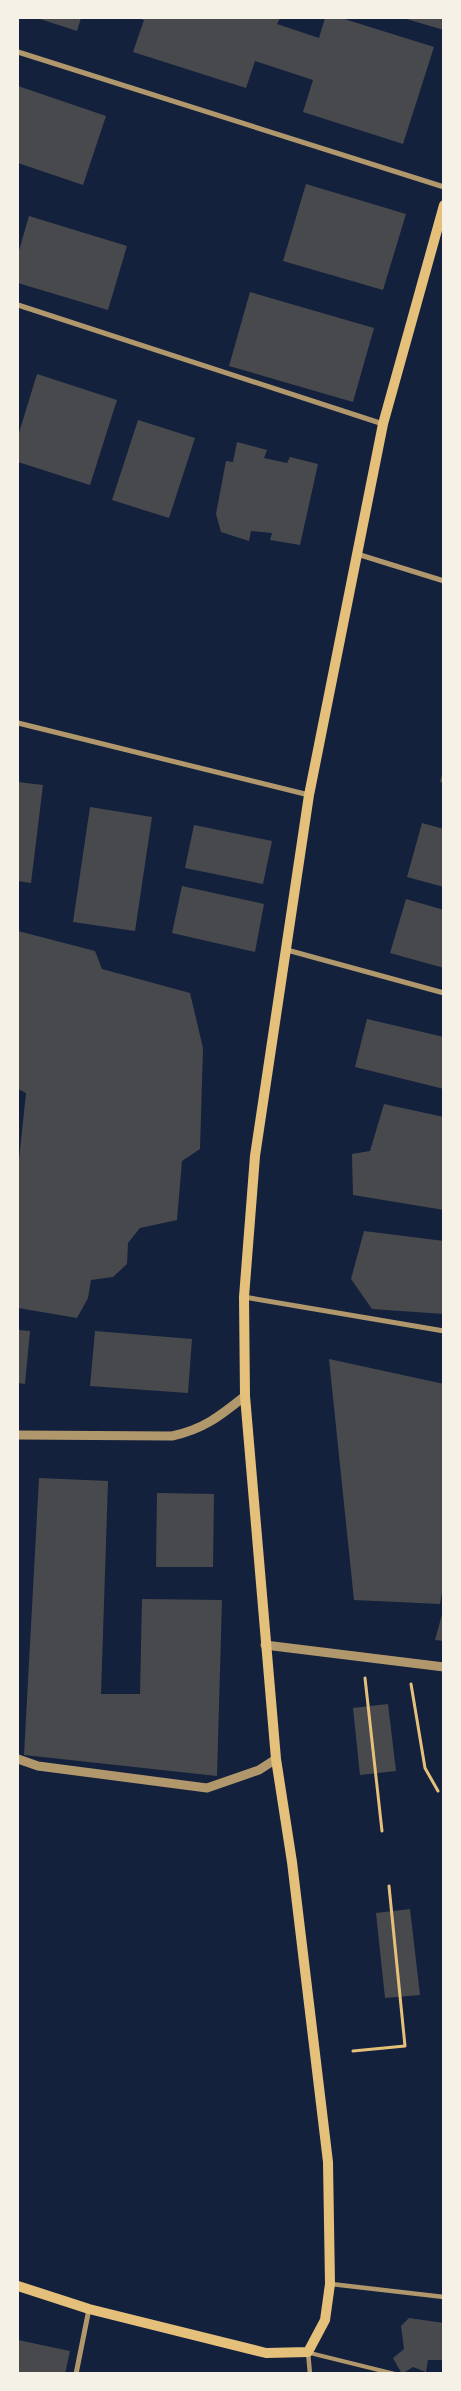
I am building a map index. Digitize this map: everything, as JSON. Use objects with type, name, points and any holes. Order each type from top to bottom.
[{"type":"main road","points":[[18,2286],[90,2309],[266,2353],[308,2352],[325,2320],[330,2284],[328,2162],[292,1862],[276,1759],[245,1396],[244,1297],[255,1156],[309,795],[383,424],[439,234],[444,205]]},
{"type":"street","points":[[18,52],[444,187]]},
{"type":"street","points":[[18,305],[383,424]]},
{"type":"street","points":[[357,554],[444,580]]},
{"type":"street","points":[[18,723],[309,795]]},
{"type":"street","points":[[287,950],[444,993]]},
{"type":"street","points":[[244,1297],[444,1331]]},
{"type":"street","points":[[18,1435],[172,1436],[194,1431],[221,1416],[245,1396]]},
{"type":"street","points":[[265,1645],[444,1667]]},
{"type":"street","points":[[18,1759],[38,1766],[206,1788],[259,1770],[276,1759]]},
{"type":"street","points":[[330,2284],[444,2297]]},
{"type":"street","points":[[76,2374],[90,2309]]},
{"type":"street","points":[[308,2352],[310,2374]]},
{"type":"lane","points":[[308,2352],[395,2374]]},
{"type":"path","points":[[410,1679],[425,1768],[438,1791]]},
{"type":"path","points":[[365,1683],[374,1682]]},
{"type":"path","points":[[369,1706],[382,1831]]},
{"type":"path","points":[[353,2051],[405,2046],[389,1886]]},
{"type":"building","points":[[37,18],[81,18],[77,31]]},
{"type":"building","points":[[138,18],[280,18],[277,24],[319,38],[325,18],[341,18],[434,47],[403,144],[303,112],[313,80],[255,61],[246,88],[133,52],[144,20]]},
{"type":"building","points":[[403,18],[444,18],[444,30]]},
{"type":"building","points":[[18,86],[106,116],[83,185],[18,163]]},
{"type":"building","points":[[306,184],[406,214],[383,290],[283,261]]},
{"type":"building","points":[[29,216],[127,246],[108,310],[18,283],[18,254]]},
{"type":"building","points":[[250,292],[374,328],[353,402],[229,366]]},
{"type":"building","points":[[37,374],[117,400],[90,485],[18,462],[18,436]]},
{"type":"building","points":[[138,420],[195,438],[169,518],[112,500]]},
{"type":"building","points":[[237,442],[267,450],[264,458],[287,463],[290,457],[318,464],[300,545],[270,540],[272,533],[251,531],[249,541],[221,532],[216,514],[226,461],[233,462]]},
{"type":"building","points":[[444,771],[444,783],[440,782]]},
{"type":"building","points":[[18,782],[43,785],[31,883],[18,881]]},
{"type":"building","points":[[90,807],[152,817],[135,931],[73,922]]},
{"type":"building","points":[[422,823],[444,829],[444,887],[407,877]]},
{"type":"building","points":[[194,825],[272,841],[263,884],[185,868]]},
{"type":"building","points":[[182,886],[264,904],[255,952],[172,933]]},
{"type":"building","points":[[406,899],[444,910],[444,968],[390,953]]},
{"type":"building","points":[[18,931],[95,951],[102,969],[190,993],[203,1048],[200,1149],[182,1161],[177,1220],[140,1228],[128,1243],[127,1264],[113,1277],[91,1280],[88,1298],[77,1318],[18,1308],[18,1169],[26,1093],[18,1089]]},
{"type":"building","points":[[367,1019],[444,1037],[444,1089],[355,1067]]},
{"type":"building","points":[[384,1104],[444,1117],[444,1210],[353,1195],[352,1154],[370,1151]]},
{"type":"building","points":[[364,1231],[444,1241],[444,1314],[372,1309],[351,1279]]},
{"type":"building","points":[[18,1330],[30,1331],[25,1384],[18,1383]]},
{"type":"building","points":[[95,1331],[192,1339],[188,1393],[90,1386]]},
{"type":"building","points":[[329,1359],[444,1384],[444,1581],[440,1604],[354,1600]]},
{"type":"building","points":[[39,1478],[108,1481],[101,1694],[140,1694],[142,1599],[222,1600],[217,1776],[24,1755]]},
{"type":"building","points":[[157,1493],[214,1494],[213,1567],[156,1567]]},
{"type":"building","points":[[443,1611],[444,1641],[435,1640]]},
{"type":"building","points":[[388,1704],[396,1771],[360,1775],[353,1708]]},
{"type":"building","points":[[410,1909],[420,1995],[385,1998],[376,1913]]},
{"type":"building","points":[[409,2318],[444,2323],[444,2360],[428,2360],[426,2372],[413,2367],[402,2374],[393,2358],[404,2349],[401,2326]]},
{"type":"building","points":[[18,2340],[70,2351],[65,2374],[18,2374]]}]
